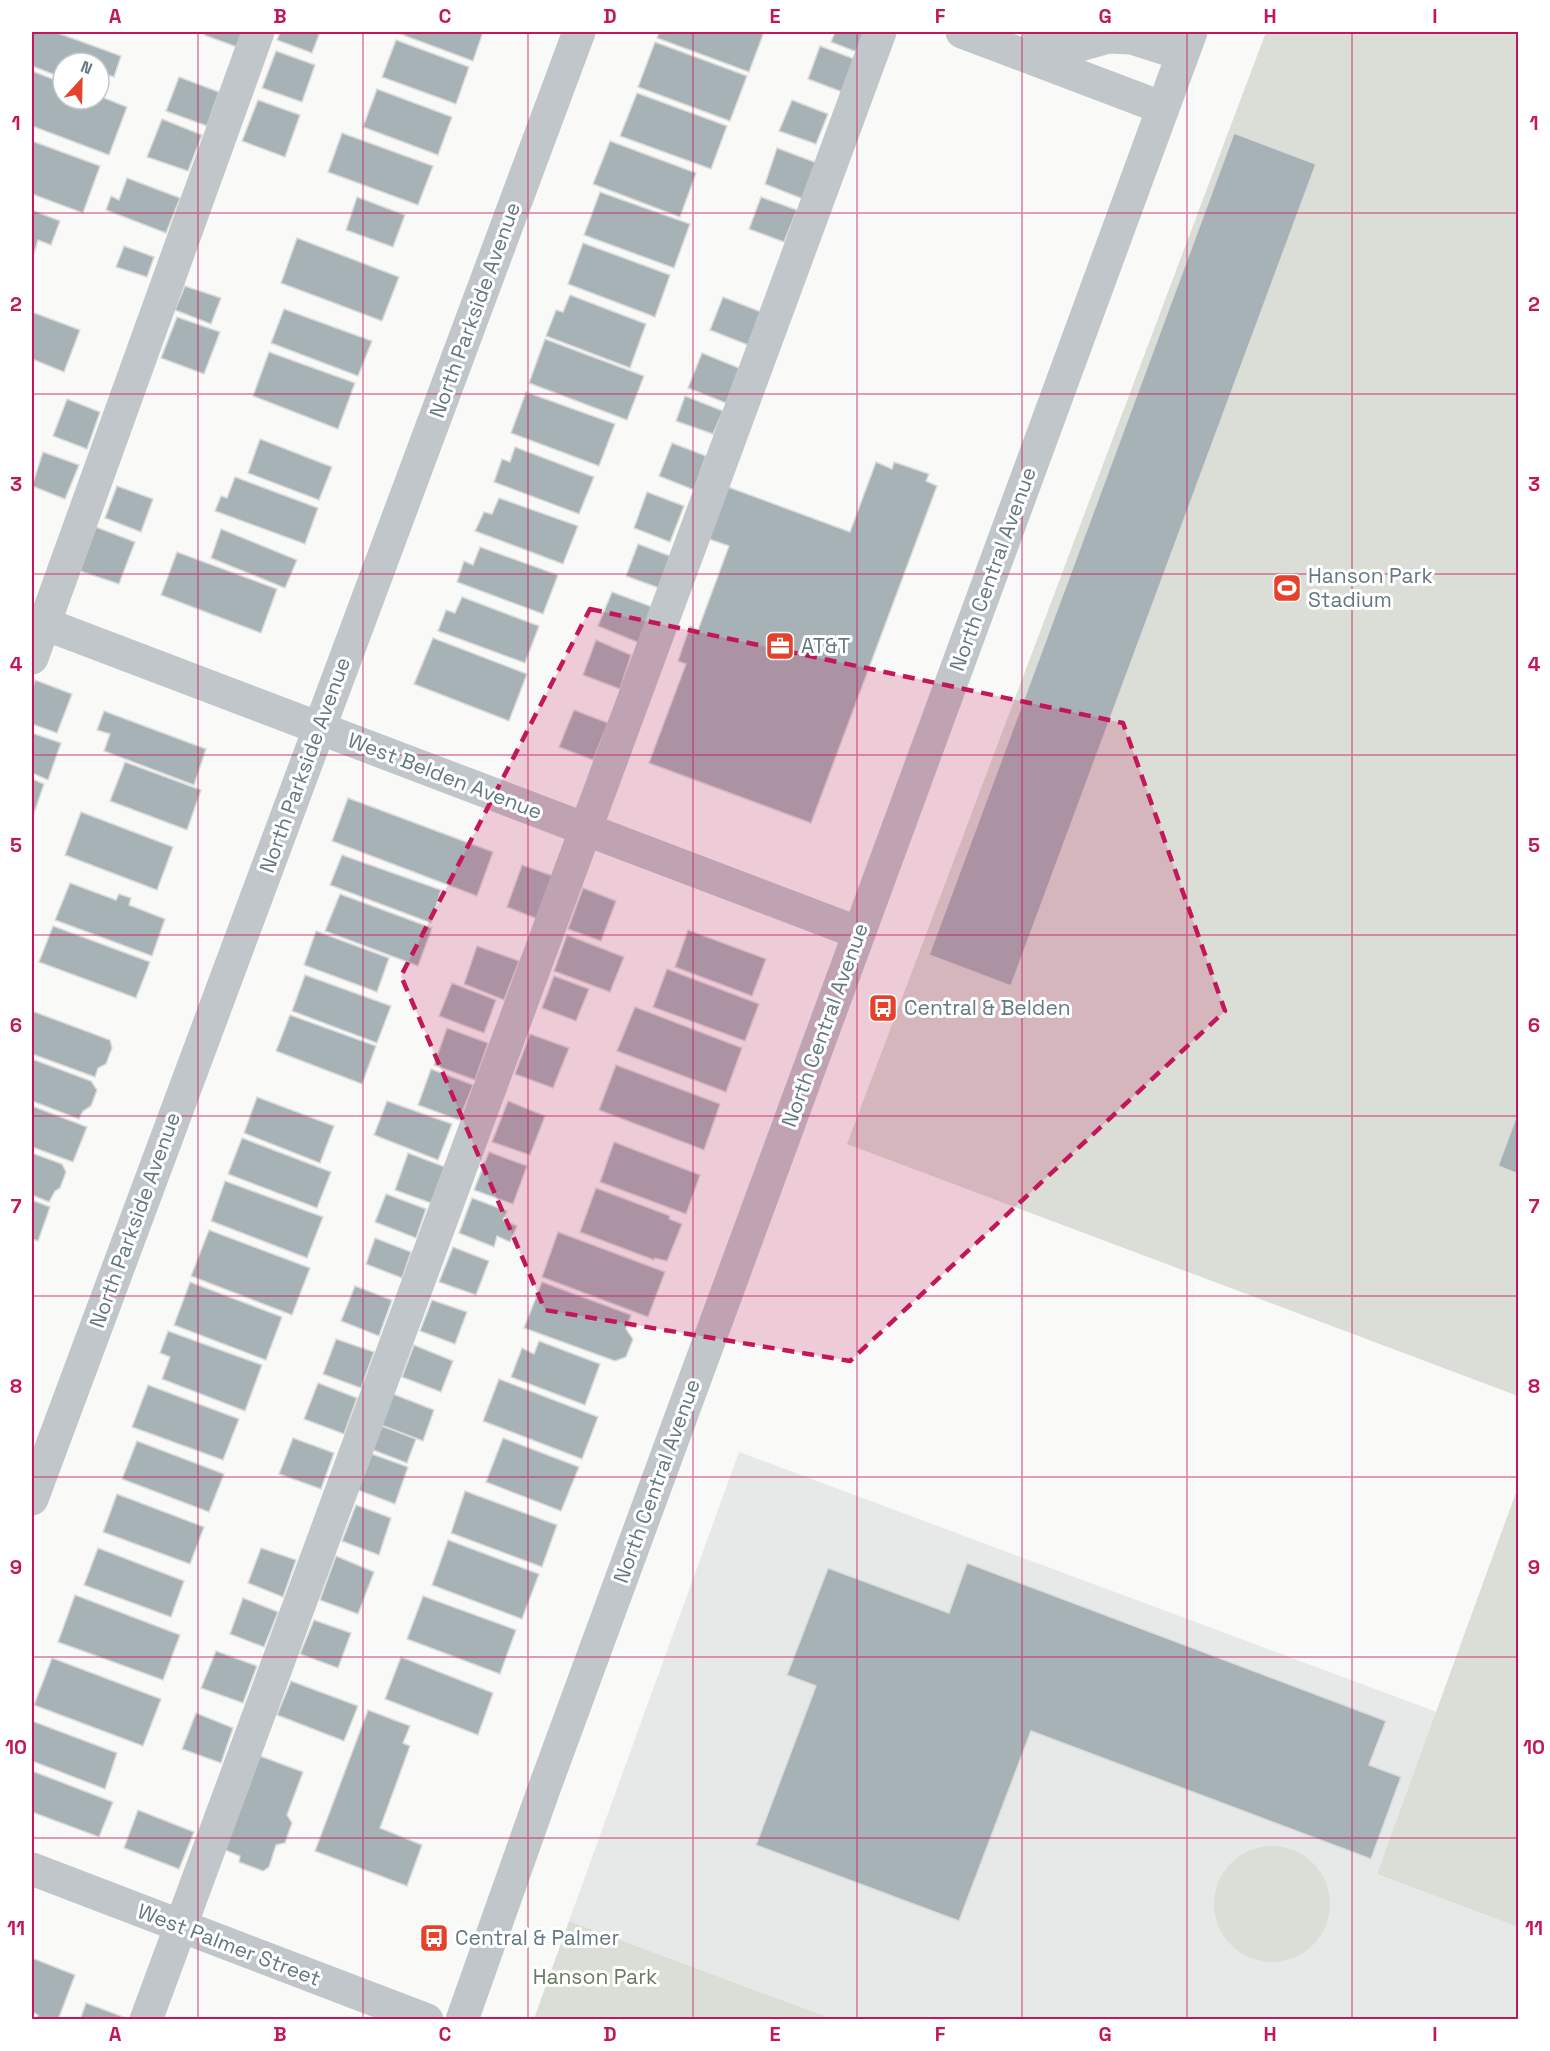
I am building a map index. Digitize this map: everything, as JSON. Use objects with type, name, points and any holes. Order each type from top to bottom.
[{"type":"street","points":[[32,658],[38,621],[258,32]]},
{"type":"street","name":"North Parkside Avenue","points":[[32,1499],[579,32]]},
{"type":"street","points":[[146,2019],[880,32]]},
{"type":"street","points":[[962,32],[1162,108]]},
{"type":"street","points":[[1040,32],[1077,46],[1108,37],[1187,43]]},
{"type":"street","name":"North Central Avenue","points":[[462,2019],[1187,43]]},
{"type":"street","name":"West Belden Avenue","points":[[38,621],[859,933]]},
{"type":"street","name":"West Palmer Street","points":[[32,1869],[427,2019]]},
{"type":"highlighted area","points":[[590,609],[1123,723],[1225,1011],[850,1361],[545,1310],[401,976]]},
{"type":"shaded area","points":[[739,1452],[1437,1712],[1377,1874],[1518,1927],[1518,2019],[833,2019],[569,1921]]},
{"type":"green space","name":"Hanson Park Stadium","points":[[1266,32],[1518,32],[1518,1396],[847,1144]]},
{"type":"green space","points":[[1518,1487],[1518,1927],[1377,1874]]},
{"type":"green space","points":[[1272,1846],[1294,1850],[1313,1863],[1326,1882],[1330,1904],[1326,1926],[1313,1945],[1294,1958],[1272,1962],[1250,1958],[1231,1945],[1218,1926],[1214,1904],[1218,1882],[1231,1863],[1250,1850]]},
{"type":"green space","name":"Hanson Park","points":[[569,1921],[833,2019],[534,2019]]},
{"type":"building","points":[[32,32],[55,32],[107,51],[51,51],[51,73],[32,66]]},
{"type":"building","points":[[205,32],[243,32],[237,47],[204,35]]},
{"type":"building","points":[[280,32],[320,32],[312,53],[277,40]]},
{"type":"building","points":[[395,32],[483,32],[473,61]]},
{"type":"building","points":[[659,32],[764,32],[749,72],[657,38]]},
{"type":"building","points":[[835,32],[865,32],[857,52],[831,42]]},
{"type":"building","points":[[396,40],[469,67],[456,104],[382,77]]},
{"type":"building","points":[[655,42],[747,76],[730,121],[638,87]]},
{"type":"building","points":[[820,46],[857,60],[845,93],[808,79]]},
{"type":"building","points":[[276,51],[315,65],[302,102],[262,88]]},
{"type":"building","points":[[111,52],[121,56],[114,77],[111,76]]},
{"type":"building","points":[[32,71],[51,78],[51,111],[111,111],[111,101],[127,107],[109,155],[32,126]]},
{"type":"building","points":[[179,77],[219,92],[207,126],[166,111]]},
{"type":"building","points":[[377,89],[452,117],[438,155],[363,127]]},
{"type":"building","points":[[637,93],[727,126],[711,169],[620,136]]},
{"type":"building","points":[[258,100],[300,115],[285,157],[242,141]]},
{"type":"building","points":[[792,100],[828,114],[816,144],[779,131]]},
{"type":"building","points":[[162,119],[202,135],[188,171],[147,157]]},
{"type":"building","points":[[342,133],[433,166],[418,205],[328,172]]},
{"type":"building","points":[[1234,133],[1316,164],[1011,986],[929,955]]},
{"type":"building","points":[[32,141],[100,166],[83,213],[32,194]]},
{"type":"building","points":[[610,141],[696,173],[680,217],[593,184]]},
{"type":"building","points":[[777,148],[817,163],[803,199],[765,184]]},
{"type":"building","points":[[127,178],[180,198],[166,233],[106,210],[111,196],[119,200]]},
{"type":"building","points":[[600,192],[690,224],[674,268],[584,235]]},
{"type":"building","points":[[357,197],[405,215],[393,247],[346,230]]},
{"type":"building","points":[[761,197],[797,210],[784,242],[749,229]]},
{"type":"building","points":[[32,210],[60,221],[51,245],[38,240],[34,254],[32,253]]},
{"type":"building","points":[[297,238],[399,277],[382,321],[281,283]]},
{"type":"building","points":[[583,243],[670,275],[655,317],[568,284]]},
{"type":"building","points":[[124,246],[154,257],[147,277],[116,267]]},
{"type":"building","points":[[185,286],[221,298],[211,324],[175,310]]},
{"type":"building","points":[[570,295],[646,324],[630,368],[546,336],[556,310],[563,312]]},
{"type":"building","points":[[723,297],[761,312],[748,345],[710,330]]},
{"type":"building","points":[[284,309],[372,341],[358,376],[271,343]]},
{"type":"building","points":[[32,312],[80,330],[64,372],[32,359]]},
{"type":"building","points":[[177,317],[220,332],[204,374],[161,358]]},
{"type":"building","points":[[545,339],[644,376],[627,420],[529,383]]},
{"type":"building","points":[[269,352],[355,383],[338,429],[253,396]]},
{"type":"building","points":[[702,353],[739,368],[726,403],[688,388]]},
{"type":"building","points":[[526,392],[615,424],[599,466],[511,433]]},
{"type":"building","points":[[685,396],[723,411],[713,434],[676,421]]},
{"type":"building","points":[[67,399],[100,412],[87,449],[53,436]]},
{"type":"building","points":[[260,439],[332,467],[319,500],[248,473]]},
{"type":"building","points":[[672,443],[706,456],[694,490],[659,476]]},
{"type":"building","points":[[515,447],[594,477],[579,514],[494,482],[502,459],[510,462]]},
{"type":"building","points":[[43,452],[79,465],[65,499],[32,486]]},
{"type":"building","name":"AT&T","points":[[876,462],[892,469],[894,462],[929,474],[926,481],[937,486],[811,823],[649,763],[686,664],[678,661],[690,626],[698,630],[729,546],[709,539],[728,487],[850,532]]},
{"type":"building","points":[[235,477],[318,508],[305,544],[215,511],[221,496],[227,498]]},
{"type":"building","points":[[117,486],[153,499],[141,532],[105,518]]},
{"type":"building","points":[[647,492],[684,506],[670,542],[634,528]]},
{"type":"building","points":[[499,498],[578,526],[563,564],[475,531],[484,512],[492,514]]},
{"type":"building","points":[[96,527],[135,542],[119,584],[80,571]]},
{"type":"building","points":[[221,529],[297,560],[285,588],[211,558]]},
{"type":"building","points":[[638,544],[670,556],[659,588],[626,576]]},
{"type":"building","points":[[480,547],[558,575],[543,614],[457,582],[464,561],[473,565]]},
{"type":"building","points":[[177,552],[277,589],[261,633],[161,595]]},
{"type":"building","points":[[612,592],[655,608],[642,644],[598,626]]},
{"type":"building","points":[[462,597],[539,626],[525,663],[438,631],[446,610],[455,613]]},
{"type":"building","points":[[433,638],[527,674],[509,721],[414,684]]},
{"type":"building","points":[[596,640],[631,655],[620,689],[583,675]]},
{"type":"building","points":[[35,680],[72,694],[57,733],[32,724],[32,691]]},
{"type":"building","points":[[574,710],[608,723],[593,760],[559,747]]},
{"type":"building","points":[[104,711],[206,749],[194,785],[104,751],[110,734],[97,730]]},
{"type":"building","points":[[32,733],[61,743],[48,780],[32,773]]},
{"type":"building","points":[[125,762],[201,790],[187,830],[110,801]]},
{"type":"building","points":[[32,779],[44,784],[32,819]]},
{"type":"building","points":[[348,798],[493,852],[477,896],[332,841]]},
{"type":"building","points":[[81,812],[173,847],[157,890],[65,855]]},
{"type":"building","points":[[342,855],[441,890],[431,923],[330,885]]},
{"type":"building","points":[[522,865],[556,877],[540,920],[507,907]]},
{"type":"building","points":[[70,883],[116,900],[119,894],[131,898],[129,905],[165,919],[152,956],[55,920]]},
{"type":"building","points":[[583,888],[616,901],[601,941],[568,929]]},
{"type":"building","points":[[340,894],[432,928],[418,966],[325,931]]},
{"type":"building","points":[[53,926],[150,962],[136,998],[39,962]]},
{"type":"building","points":[[688,930],[766,959],[752,996],[675,967]]},
{"type":"building","points":[[316,931],[389,958],[377,992],[304,965]]},
{"type":"building","points":[[567,935],[624,957],[610,992],[554,971]]},
{"type":"building","points":[[477,946],[519,961],[504,1000],[464,984]]},
{"type":"building","points":[[667,969],[759,1004],[745,1041],[653,1007]]},
{"type":"building","points":[[305,975],[391,1006],[377,1043],[292,1011]]},
{"type":"building","points":[[554,976],[589,989],[576,1021],[542,1008]]},
{"type":"building","points":[[452,983],[496,1000],[484,1033],[439,1016]]},
{"type":"building","points":[[635,1007],[742,1048],[726,1092],[617,1051]]},
{"type":"building","points":[[32,1011],[110,1040],[112,1048],[106,1064],[98,1068],[95,1077],[32,1054]]},
{"type":"building","points":[[290,1015],[376,1046],[362,1084],[276,1051]]},
{"type":"building","points":[[447,1028],[488,1043],[475,1080],[434,1065]]},
{"type":"building","points":[[530,1034],[569,1048],[553,1088],[515,1074]]},
{"type":"building","points":[[32,1059],[91,1081],[97,1090],[91,1106],[83,1111],[79,1119],[32,1101]]},
{"type":"building","points":[[616,1065],[720,1104],[704,1150],[599,1110]]},
{"type":"building","points":[[431,1069],[473,1085],[459,1120],[418,1105]]},
{"type":"building","points":[[257,1097],[334,1126],[320,1163],[244,1133]]},
{"type":"building","points":[[387,1101],[452,1124],[438,1160],[374,1135]]},
{"type":"building","points":[[508,1101],[545,1116],[530,1155],[492,1142]]},
{"type":"building","points":[[32,1106],[87,1127],[73,1162],[32,1147]]},
{"type":"building","points":[[1518,1112],[1518,1174],[1498,1166]]},
{"type":"building","points":[[242,1138],[331,1172],[317,1208],[228,1174]]},
{"type":"building","points":[[614,1142],[700,1175],[686,1214],[600,1182]]},
{"type":"building","points":[[489,1152],[527,1166],[513,1204],[474,1190]]},
{"type":"building","points":[[32,1153],[62,1164],[66,1172],[60,1188],[55,1191],[49,1202],[32,1195]]},
{"type":"building","points":[[408,1153],[445,1167],[431,1203],[395,1190]]},
{"type":"building","points":[[225,1181],[323,1217],[307,1258],[211,1221]]},
{"type":"building","points":[[596,1188],[670,1216],[669,1219],[682,1224],[667,1261],[655,1258],[654,1260],[580,1232]]},
{"type":"building","points":[[386,1194],[426,1209],[416,1238],[375,1222]]},
{"type":"building","points":[[472,1198],[507,1211],[503,1220],[517,1226],[510,1242],[497,1236],[494,1247],[459,1233]]},
{"type":"building","points":[[32,1200],[50,1207],[38,1241],[32,1239]]},
{"type":"building","points":[[209,1230],[310,1268],[292,1315],[191,1276]]},
{"type":"building","points":[[558,1232],[665,1272],[648,1317],[542,1277]]},
{"type":"building","points":[[375,1238],[411,1252],[402,1278],[366,1264]]},
{"type":"building","points":[[453,1247],[489,1261],[476,1295],[439,1282]]},
{"type":"building","points":[[190,1282],[282,1317],[266,1360],[174,1325]]},
{"type":"building","points":[[542,1282],[631,1315],[626,1329],[633,1339],[626,1357],[615,1361],[524,1328]]},
{"type":"building","points":[[355,1286],[392,1300],[379,1336],[341,1321]]},
{"type":"building","points":[[432,1300],[467,1312],[455,1344],[420,1331]]},
{"type":"building","points":[[168,1331],[262,1365],[245,1411],[162,1379],[170,1357],[160,1353]]},
{"type":"building","points":[[336,1339],[374,1352],[361,1388],[323,1374]]},
{"type":"building","points":[[539,1341],[600,1364],[585,1405],[511,1377],[522,1348],[534,1354]]},
{"type":"building","points":[[414,1345],[453,1361],[441,1392],[402,1377]]},
{"type":"building","points":[[499,1379],[598,1417],[582,1459],[483,1421]]},
{"type":"building","points":[[318,1383],[357,1398],[344,1434],[304,1419]]},
{"type":"building","points":[[148,1385],[239,1419],[223,1460],[132,1427]]},
{"type":"building","points":[[393,1394],[434,1410],[423,1441],[381,1425]]},
{"type":"building","points":[[382,1426],[416,1439],[407,1463],[373,1450]]},
{"type":"building","points":[[293,1438],[334,1453],[321,1489],[279,1474]]},
{"type":"building","points":[[503,1438],[579,1467],[561,1511],[486,1482]]},
{"type":"building","points":[[137,1441],[224,1474],[209,1512],[122,1479]]},
{"type":"building","points":[[372,1454],[408,1467],[395,1504],[358,1490]]},
{"type":"building","points":[[465,1491],[557,1525],[542,1567],[451,1533]]},
{"type":"building","points":[[117,1494],[204,1527],[190,1564],[103,1532]]},
{"type":"building","points":[[356,1505],[391,1518],[379,1555],[342,1541]]},
{"type":"building","points":[[448,1540],[539,1574],[522,1619],[432,1585]]},
{"type":"building","points":[[98,1548],[184,1581],[171,1617],[84,1585]]},
{"type":"building","points":[[261,1548],[296,1560],[283,1597],[248,1583]]},
{"type":"building","points":[[336,1556],[374,1572],[358,1614],[320,1600]]},
{"type":"building","points":[[967,1563],[1386,1721],[1369,1765],[1401,1777],[1371,1859],[1031,1731],[959,1921],[756,1845],[816,1686],[787,1675],[828,1568],[949,1613]]},
{"type":"building","points":[[75,1595],[180,1635],[163,1680],[58,1642]]},
{"type":"building","points":[[423,1596],[516,1630],[500,1674],[407,1639]]},
{"type":"building","points":[[243,1598],[278,1612],[264,1647],[230,1634]]},
{"type":"building","points":[[314,1620],[351,1633],[338,1668],[300,1654]]},
{"type":"building","points":[[216,1651],[257,1666],[243,1703],[201,1688]]},
{"type":"building","points":[[401,1657],[493,1693],[478,1735],[385,1699]]},
{"type":"building","points":[[52,1658],[161,1699],[143,1746],[34,1705]]},
{"type":"building","points":[[291,1681],[358,1706],[344,1741],[277,1715]]},
{"type":"building","points":[[368,1710],[410,1726],[403,1743],[410,1746],[380,1828],[422,1845],[407,1886],[315,1851]]},
{"type":"building","points":[[196,1713],[233,1728],[221,1763],[182,1749]]},
{"type":"building","points":[[32,1721],[117,1753],[105,1789],[32,1761]]},
{"type":"building","points":[[260,1756],[303,1772],[287,1815],[292,1823],[285,1843],[276,1845],[269,1867],[263,1871],[239,1862],[240,1856],[225,1850]]},
{"type":"building","points":[[32,1771],[113,1802],[99,1837],[32,1812]]},
{"type":"building","points":[[138,1810],[194,1832],[179,1869],[124,1848]]},
{"type":"building","points":[[32,1958],[75,1975],[58,2020],[36,2020],[38,2015],[32,2012]]},
{"type":"building","points":[[86,2003],[129,2019],[129,2020],[80,2020]]},
{"type":"place","name":"Hanson Park Stadium","points":[[1287,588]]},
{"type":"place","name":"AT&T","points":[[780,646]]},
{"type":"place","name":"Central & Belden","points":[[883,1008]]},
{"type":"place","name":"Central & Palmer","points":[[434,1938]]}]
